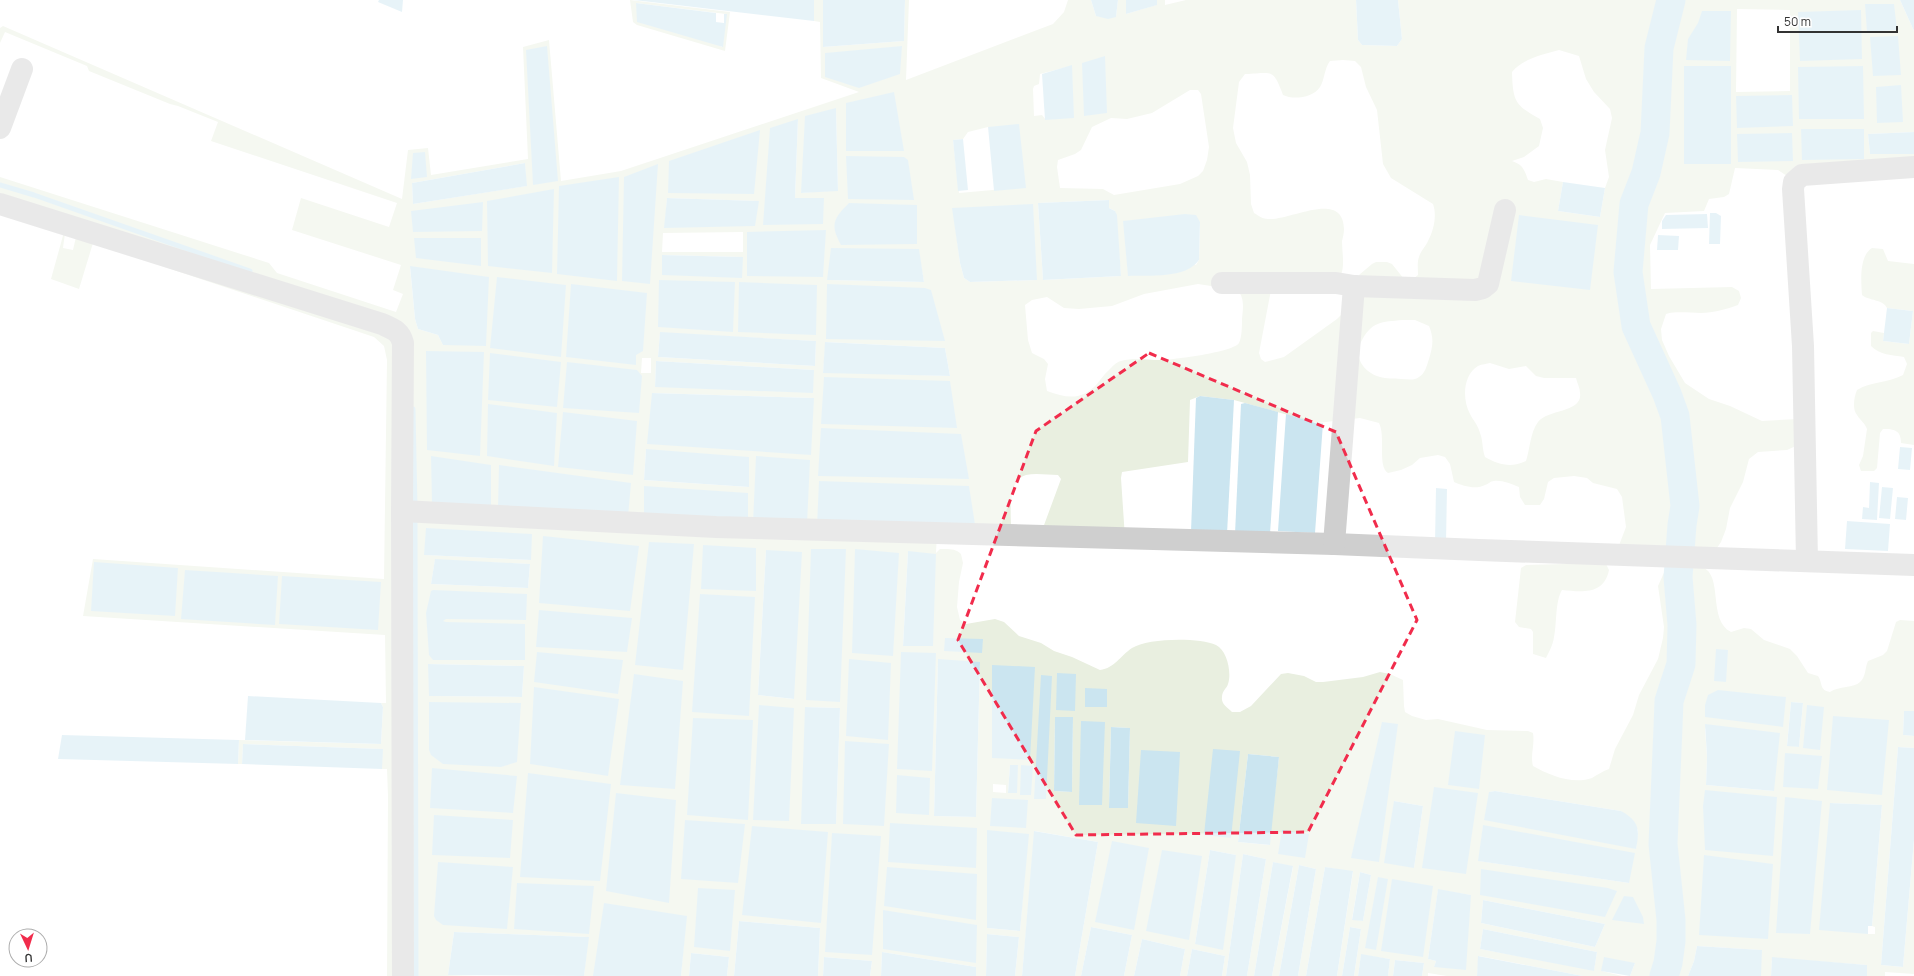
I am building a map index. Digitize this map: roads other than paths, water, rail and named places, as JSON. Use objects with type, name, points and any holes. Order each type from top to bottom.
[{"type":"street","points":[[0,128],[22,69]]},
{"type":"street","points":[[1807,561],[1804,346],[1793,188],[1794,182],[1802,176],[1914,167]]},
{"type":"street","points":[[0,204],[382,324],[397,331],[401,336],[403,343],[411,512],[403,976]]},
{"type":"street","points":[[1222,283],[1336,282],[1354,286],[1475,290],[1483,288],[1488,284],[1490,277],[1505,210]]},
{"type":"street","points":[[1334,544],[1354,286]]},
{"type":"street","points":[[411,512],[724,527],[1334,544],[1914,565]]},
{"type":"water","points":[[379,0],[403,0],[402,12],[378,2]]},
{"type":"water","points":[[634,0],[814,0],[814,21]]},
{"type":"water","points":[[823,0],[905,0],[904,41],[823,47]]},
{"type":"water","points":[[1091,0],[1118,0],[1116,17],[1108,19],[1096,16]]},
{"type":"water","points":[[1126,0],[1157,0],[1157,5],[1126,14]]},
{"type":"water","points":[[1356,0],[1398,0],[1402,39],[1397,46],[1362,45],[1358,40]]},
{"type":"water","points":[[1900,0],[1914,0],[1914,31]]},
{"type":"water","points":[[636,3],[716,13],[716,22],[724,23],[724,14],[727,14],[723,47],[637,22]]},
{"type":"water","points":[[1865,4],[1894,4],[1897,30],[1867,32]]},
{"type":"water","points":[[1861,10],[1862,59],[1800,61],[1798,12]]},
{"type":"water","points":[[1702,11],[1731,11],[1730,61],[1686,60],[1688,39],[1698,23]]},
{"type":"water","points":[[1898,36],[1901,75],[1873,76],[1870,37]]},
{"type":"water","points":[[547,46],[558,181],[533,185],[526,50]]},
{"type":"water","points":[[902,46],[900,74],[859,88],[825,77],[825,53]]},
{"type":"water","points":[[1105,56],[1107,113],[1084,116],[1082,63]]},
{"type":"water","points":[[1072,65],[1074,118],[1045,120],[1042,74]]},
{"type":"water","points":[[1684,66],[1731,66],[1731,164],[1684,164]]},
{"type":"water","points":[[1863,66],[1864,119],[1799,119],[1798,67]]},
{"type":"water","points":[[1901,85],[1903,122],[1877,123],[1876,87]]},
{"type":"water","points":[[894,92],[904,151],[846,151],[846,103]]},
{"type":"water","points":[[1792,95],[1793,126],[1737,128],[1736,96]]},
{"type":"water","points":[[836,108],[838,191],[801,193],[805,116]]},
{"type":"water","points":[[798,119],[795,198],[824,198],[823,224],[763,225],[770,128]]},
{"type":"water","points":[[1019,124],[1026,188],[994,191],[988,127]]},
{"type":"water","points":[[1801,129],[1864,129],[1864,159],[1802,160]]},
{"type":"water","points":[[760,130],[754,194],[668,193],[669,161]]},
{"type":"water","points":[[1914,132],[1914,154],[1870,154],[1868,134]]},
{"type":"water","points":[[1792,133],[1793,161],[1738,162],[1737,134]]},
{"type":"water","points":[[963,139],[968,190],[958,191],[953,140]]},
{"type":"water","points":[[425,152],[427,177],[411,179],[413,153]]},
{"type":"water","points":[[846,156],[904,157],[908,160],[914,200],[848,199]]},
{"type":"water","points":[[525,163],[527,186],[413,204],[412,183]]},
{"type":"water","points":[[658,164],[650,284],[622,281],[624,177]]},
{"type":"water","points":[[619,177],[617,281],[557,274],[559,186]]},
{"type":"water","points":[[1563,182],[1605,188],[1600,217],[1558,211]]},
{"type":"water","points":[[554,189],[552,273],[488,266],[487,201]]},
{"type":"water","points":[[667,198],[759,201],[755,226],[664,228]]},
{"type":"water","points":[[1109,200],[1109,208],[1115,211],[1117,215],[1121,276],[1043,280],[1038,203]]},
{"type":"water","points":[[483,202],[482,231],[413,232],[411,211]]},
{"type":"water","points":[[849,203],[917,205],[917,244],[841,245],[834,227],[839,214]]},
{"type":"water","points":[[1033,204],[1037,280],[970,282],[964,278],[960,263],[952,208]]},
{"type":"water","points":[[1710,213],[1716,213],[1721,216],[1720,244],[1709,244]]},
{"type":"water","points":[[1185,214],[1196,215],[1200,222],[1199,260],[1193,266],[1176,273],[1156,276],[1128,276],[1123,221]]},
{"type":"water","points":[[1707,214],[1708,228],[1662,229],[1662,221],[1666,215]]},
{"type":"water","points":[[1519,215],[1598,225],[1590,290],[1511,281]]},
{"type":"water","points":[[826,230],[823,277],[747,276],[747,232]]},
{"type":"water","points":[[1658,235],[1679,236],[1678,250],[1657,250]]},
{"type":"water","points":[[414,238],[481,238],[481,266],[416,258]]},
{"type":"water","points":[[831,248],[919,249],[924,282],[827,280]]},
{"type":"water","points":[[662,255],[743,257],[742,278],[662,275]]},
{"type":"water","points":[[410,266],[489,277],[486,346],[443,345],[438,335],[418,329],[415,319]]},
{"type":"water","points":[[497,277],[566,285],[561,357],[490,348]]},
{"type":"water","points":[[659,280],[735,282],[733,332],[658,327]]},
{"type":"water","points":[[739,282],[817,285],[816,335],[738,332]]},
{"type":"water","points":[[571,284],[647,293],[643,351],[636,355],[636,365],[566,357]]},
{"type":"water","points":[[827,284],[925,288],[931,290],[945,341],[826,339]]},
{"type":"water","points":[[1887,308],[1913,311],[1909,344],[1883,341]]},
{"type":"water","points":[[660,332],[816,341],[815,366],[658,357]]},
{"type":"water","points":[[825,342],[945,348],[950,376],[823,373]]},
{"type":"water","points":[[426,351],[484,352],[480,456],[427,450]]},
{"type":"water","points":[[490,353],[561,362],[557,407],[488,400]]},
{"type":"water","points":[[656,361],[814,370],[813,393],[655,387]]},
{"type":"water","points":[[567,362],[637,370],[642,376],[639,413],[563,408]]},
{"type":"water","points":[[824,377],[950,381],[957,428],[821,424]]},
{"type":"water","points":[[652,393],[814,398],[811,455],[647,444]]},
{"type":"water","points":[[1200,396],[1234,400],[1227,534],[1191,532],[1196,398]]},
{"type":"water","points":[[1245,403],[1278,412],[1270,534],[1235,534],[1241,404]]},
{"type":"water","points":[[488,404],[557,413],[554,466],[487,456]]},
{"type":"water","points":[[563,412],[637,421],[633,475],[558,467]]},
{"type":"water","points":[[1286,414],[1316,423],[1323,423],[1315,533],[1278,531]]},
{"type":"water","points":[[821,428],[961,434],[969,479],[818,476]]},
{"type":"water","points":[[1900,447],[1912,448],[1910,470],[1898,469]]},
{"type":"water","points":[[646,449],[749,457],[749,487],[644,480]]},
{"type":"water","points":[[431,456],[491,465],[491,510],[432,503]]},
{"type":"water","points":[[756,456],[810,460],[807,524],[753,523]]},
{"type":"water","points":[[499,465],[631,483],[628,517],[498,508]]},
{"type":"water","points":[[819,481],[969,486],[976,531],[817,526]]},
{"type":"water","points":[[1870,482],[1879,483],[1877,520],[1862,519],[1863,507],[1869,508]]},
{"type":"water","points":[[644,486],[748,493],[748,523],[644,519]]},
{"type":"water","points":[[1882,487],[1893,488],[1890,519],[1879,518]]},
{"type":"water","points":[[1436,488],[1447,489],[1446,542],[1435,542]]},
{"type":"water","points":[[1897,497],[1908,498],[1906,520],[1895,519]]},
{"type":"water","points":[[1847,521],[1890,524],[1888,551],[1845,549]]},
{"type":"water","points":[[426,528],[532,534],[531,560],[424,555]]},
{"type":"water","points":[[543,536],[639,546],[630,611],[539,603]]},
{"type":"water","points":[[649,542],[694,544],[683,670],[635,665]]},
{"type":"water","points":[[703,545],[756,548],[756,591],[701,589]]},
{"type":"water","points":[[811,549],[846,549],[840,702],[806,700]]},
{"type":"water","points":[[855,549],[899,553],[893,656],[852,653]]},
{"type":"water","points":[[766,550],[802,552],[794,699],[758,695]]},
{"type":"water","points":[[908,551],[936,554],[933,646],[903,646]]},
{"type":"water","points":[[435,559],[530,564],[528,588],[431,584]]},
{"type":"water","points":[[94,562],[178,568],[175,616],[91,611]]},
{"type":"water","points":[[185,570],[278,576],[275,625],[181,619]]},
{"type":"water","points":[[282,576],[381,582],[378,630],[279,624]]},
{"type":"water","points":[[431,591],[527,594],[526,620],[446,619],[443,621],[525,624],[525,660],[433,660],[429,655],[426,613]]},
{"type":"water","points":[[700,594],[755,597],[749,716],[692,712]]},
{"type":"water","points":[[539,610],[632,618],[627,652],[536,647]]},
{"type":"water","points":[[945,638],[983,639],[982,653],[944,651]]},
{"type":"water","points":[[1716,649],[1728,650],[1726,682],[1714,681]]},
{"type":"water","points":[[537,652],[623,660],[618,694],[534,682]]},
{"type":"water","points":[[901,652],[936,653],[932,771],[897,769]]},
{"type":"water","points":[[849,659],[891,663],[888,740],[846,736]]},
{"type":"water","points":[[938,659],[980,662],[976,817],[934,816]]},
{"type":"water","points":[[428,664],[524,666],[522,697],[429,696]]},
{"type":"water","points":[[992,665],[1035,667],[1030,760],[992,758]]},
{"type":"water","points":[[1057,673],[1076,674],[1075,711],[1056,710]]},
{"type":"water","points":[[634,674],[683,681],[675,789],[620,785]]},
{"type":"water","points":[[1041,675],[1052,676],[1046,799],[1034,799]]},
{"type":"water","points":[[534,687],[619,699],[608,776],[530,764]]},
{"type":"water","points":[[1085,688],[1107,689],[1107,707],[1085,707]]},
{"type":"water","points":[[1718,690],[1786,697],[1783,727],[1705,717],[1705,705],[1708,695]]},
{"type":"water","points":[[248,696],[381,703],[383,707],[381,744],[245,740]]},
{"type":"water","points":[[429,702],[521,703],[517,762],[501,767],[443,764],[431,755],[429,750]]},
{"type":"water","points":[[1791,702],[1803,703],[1799,747],[1787,746]]},
{"type":"water","points":[[759,705],[794,708],[789,821],[753,820]]},
{"type":"water","points":[[1807,705],[1824,707],[1820,750],[1803,748]]},
{"type":"water","points":[[805,707],[840,708],[836,824],[801,824]]},
{"type":"water","points":[[1904,711],[1914,711],[1914,736],[1903,735]]},
{"type":"water","points":[[1833,716],[1889,720],[1882,795],[1827,790]]},
{"type":"water","points":[[1055,717],[1073,717],[1072,792],[1054,791]]},
{"type":"water","points":[[693,718],[753,720],[748,820],[687,815]]},
{"type":"water","points":[[1081,721],[1105,722],[1102,805],[1079,805]]},
{"type":"water","points":[[1382,722],[1398,724],[1379,862],[1351,858]]},
{"type":"water","points":[[1705,724],[1780,733],[1774,791],[1706,785],[1707,757]]},
{"type":"water","points":[[1111,727],[1130,728],[1128,808],[1109,808]]},
{"type":"water","points":[[1455,731],[1485,735],[1479,789],[1448,785]]},
{"type":"water","points":[[62,735],[239,740],[238,764],[58,759]]},
{"type":"water","points":[[845,741],[889,744],[884,826],[843,824]]},
{"type":"water","points":[[243,744],[383,749],[382,769],[242,764]]},
{"type":"water","points":[[1898,747],[1914,748],[1914,840],[1903,967],[1881,965]]},
{"type":"water","points":[[1213,749],[1240,751],[1231,838],[1204,835]]},
{"type":"water","points":[[1141,750],[1180,752],[1176,826],[1136,823]]},
{"type":"water","points":[[1785,753],[1822,756],[1818,789],[1783,787]]},
{"type":"water","points":[[1248,754],[1279,757],[1270,845],[1238,842]]},
{"type":"water","points":[[1010,765],[1018,765],[1017,793],[1008,793]]},
{"type":"water","points":[[1021,765],[1033,766],[1031,795],[1020,795]]},
{"type":"water","points":[[432,768],[517,776],[513,813],[430,808]]},
{"type":"water","points":[[528,773],[611,784],[600,881],[520,877]]},
{"type":"water","points":[[897,775],[930,778],[929,815],[896,813]]},
{"type":"water","points":[[1434,787],[1478,793],[1466,874],[1422,868]]},
{"type":"water","points":[[1705,790],[1777,797],[1773,856],[1705,850],[1703,806]]},
{"type":"water","points":[[1495,791],[1621,811],[1632,818],[1637,826],[1638,836],[1636,849],[1484,820],[1489,792]]},
{"type":"water","points":[[616,793],[676,800],[669,903],[606,891]]},
{"type":"water","points":[[1785,797],[1822,801],[1810,934],[1776,933]]},
{"type":"water","points":[[992,798],[1028,800],[1026,828],[990,826]]},
{"type":"water","points":[[1394,801],[1423,806],[1414,868],[1384,863]]},
{"type":"water","points":[[1830,803],[1882,805],[1872,926],[1868,926],[1868,934],[1819,930]]},
{"type":"water","points":[[434,815],[513,820],[510,858],[432,855]]},
{"type":"water","points":[[685,820],[745,824],[738,883],[681,879]]},
{"type":"water","points":[[890,823],[977,828],[976,868],[888,862]]},
{"type":"water","points":[[1483,825],[1635,853],[1629,883],[1478,861]]},
{"type":"water","points":[[752,826],[828,832],[821,923],[742,915]]},
{"type":"water","points":[[987,830],[1029,834],[1020,931],[987,928]]},
{"type":"water","points":[[1282,830],[1309,834],[1305,858],[1278,854]]},
{"type":"water","points":[[1034,831],[1098,842],[1075,976],[1022,976]]},
{"type":"water","points":[[832,833],[881,836],[872,955],[825,952]]},
{"type":"water","points":[[1112,841],[1149,848],[1134,930],[1095,922]]},
{"type":"water","points":[[1162,850],[1202,856],[1189,940],[1146,931]]},
{"type":"water","points":[[1210,850],[1236,855],[1223,950],[1195,944]]},
{"type":"water","points":[[1243,854],[1266,859],[1247,976],[1226,976]]},
{"type":"water","points":[[1704,855],[1773,864],[1768,939],[1699,935]]},
{"type":"water","points":[[438,862],[513,867],[507,929],[443,925],[436,920],[434,916]]},
{"type":"water","points":[[1273,862],[1293,866],[1272,976],[1254,976]]},
{"type":"water","points":[[1299,865],[1316,869],[1298,976],[1279,976]]},
{"type":"water","points":[[887,867],[977,874],[976,920],[884,906]]},
{"type":"water","points":[[1325,867],[1353,871],[1337,976],[1306,976]]},
{"type":"water","points":[[1481,869],[1608,888],[1617,891],[1605,917],[1480,895]]},
{"type":"water","points":[[1360,872],[1371,875],[1363,921],[1352,920]]},
{"type":"water","points":[[1378,877],[1388,879],[1376,950],[1365,948]]},
{"type":"water","points":[[1392,879],[1433,886],[1423,957],[1381,951]]},
{"type":"water","points":[[517,883],[594,886],[589,934],[514,929]]},
{"type":"water","points":[[698,888],[735,890],[730,951],[694,947]]},
{"type":"water","points":[[1438,889],[1471,895],[1466,970],[1434,967],[1436,961],[1428,959]]},
{"type":"water","points":[[1624,896],[1633,897],[1643,917],[1644,924],[1612,920]]},
{"type":"water","points":[[1483,900],[1605,924],[1595,947],[1481,923]]},
{"type":"water","points":[[604,903],[687,916],[681,976],[593,976]]},
{"type":"water","points":[[883,910],[977,925],[976,963],[883,949]]},
{"type":"water","points":[[739,921],[820,928],[818,976],[734,976]]},
{"type":"water","points":[[1091,927],[1132,935],[1124,976],[1081,976]]},
{"type":"water","points":[[1350,927],[1361,929],[1354,976],[1342,976]]},
{"type":"water","points":[[1483,929],[1597,952],[1594,971],[1480,949]]},
{"type":"water","points":[[454,932],[589,937],[584,976],[448,975]]},
{"type":"water","points":[[987,934],[1019,937],[1015,976],[986,976]]},
{"type":"water","points":[[1142,939],[1185,949],[1180,976],[1134,976]]},
{"type":"water","points":[[1697,946],[1762,950],[1761,976],[1688,976],[1694,961]]},
{"type":"water","points":[[1192,949],[1225,956],[1222,976],[1187,976]]},
{"type":"water","points":[[882,952],[976,967],[976,976],[881,976]]},
{"type":"water","points":[[691,953],[729,957],[727,976],[689,976]]},
{"type":"water","points":[[1361,954],[1390,959],[1388,976],[1358,976]]},
{"type":"water","points":[[1478,956],[1583,976],[1477,976]]},
{"type":"water","points":[[824,957],[872,961],[870,976],[823,976]]},
{"type":"water","points":[[1604,957],[1635,963],[1630,976],[1601,971]]},
{"type":"water","points":[[1772,957],[1867,965],[1867,976],[1771,976]]},
{"type":"water","points":[[1395,960],[1424,963],[1422,976],[1393,976]]},
{"type":"waterway","points":[[1664,976],[1668,963],[1671,941],[1671,920],[1663,844],[1669,701],[1681,664],[1682,625],[1678,577],[1685,506],[1675,416],[1667,394],[1636,326],[1628,272],[1634,204],[1646,173],[1655,133],[1659,48],[1671,0]]},
{"type":"waterway","points":[[0,185],[34,195],[250,271]]},
{"type":"waterway","points":[[413,409],[415,507]]},
{"type":"waterway","points":[[415,517],[416,976]]}]
